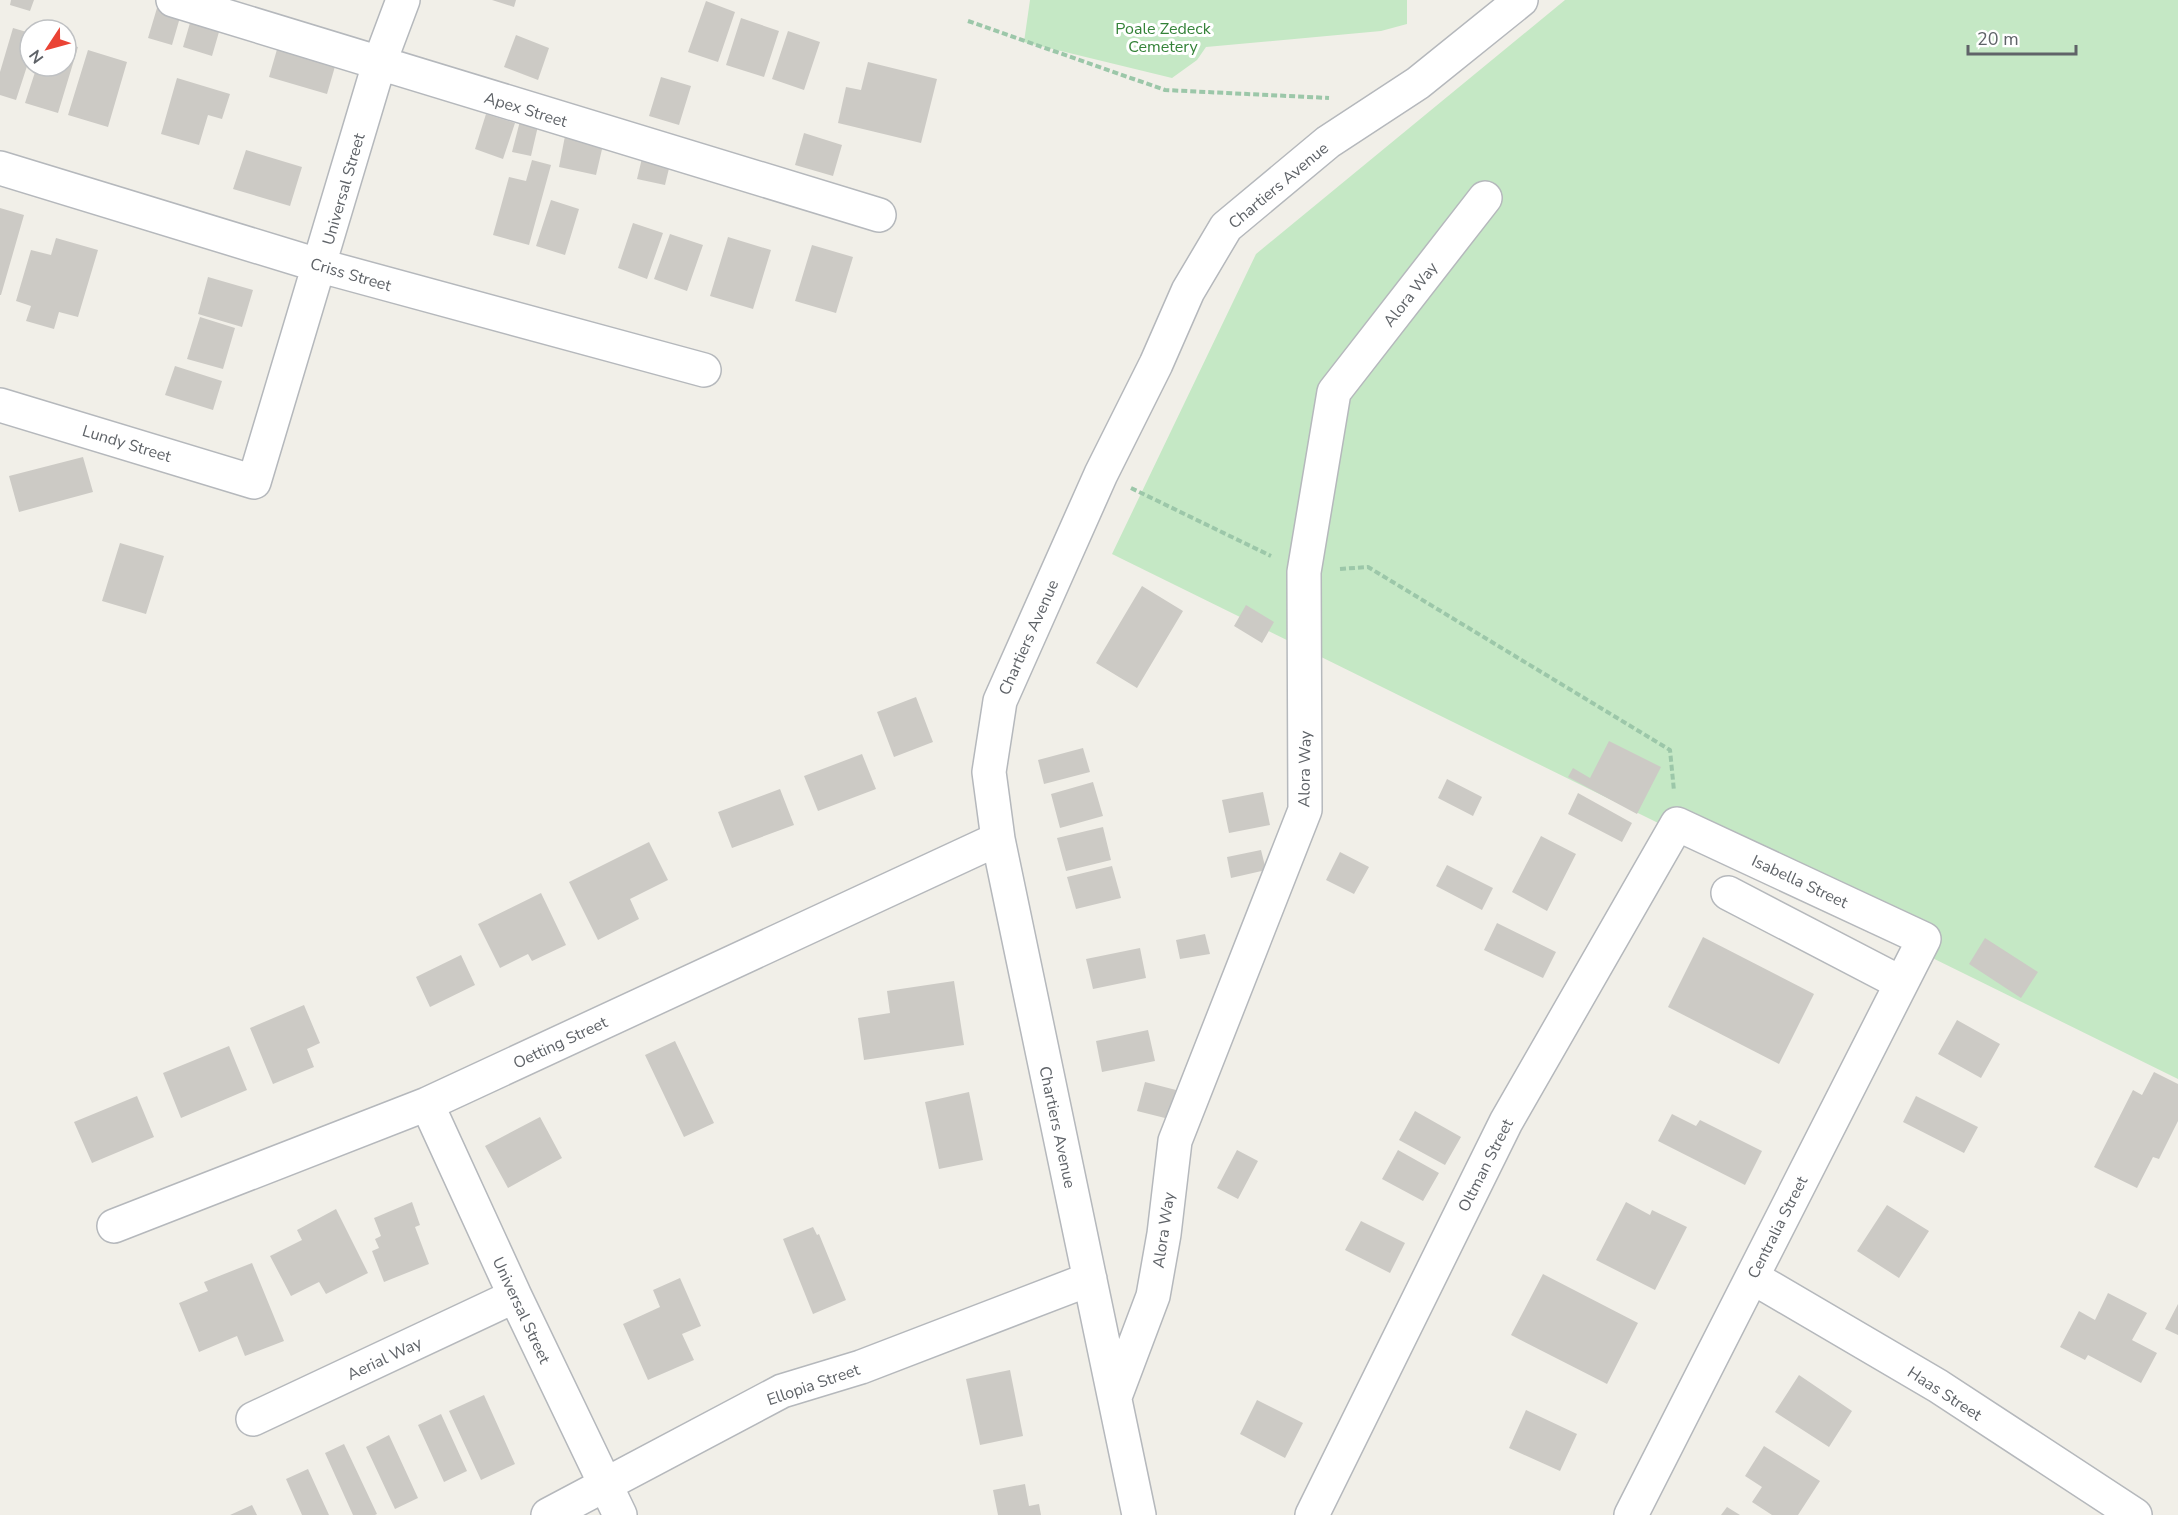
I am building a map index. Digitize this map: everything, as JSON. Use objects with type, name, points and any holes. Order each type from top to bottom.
[{"type":"street","name":"Apex Street","points":[[173,0],[879,216]]},
{"type":"street","name":"Universal Street","points":[[254,482],[321,266],[379,64],[403,0]]},
{"type":"street","name":"Chartiers Avenue","points":[[1139,1515],[998,839],[989,772],[1000,701],[1101,474],[1156,364],[1188,291],[1226,227],[1328,142],[1418,83],[1521,0]]},
{"type":"street","name":"Criss Street","points":[[0,168],[321,266],[704,370]]},
{"type":"street","name":"Alora Way","points":[[1115,1397],[1153,1296],[1164,1234],[1175,1142],[1305,810],[1304,572],[1334,392],[1485,198]]},
{"type":"street","name":"Lundy Street","points":[[0,405],[254,482]]},
{"type":"street","name":"Isabella Street","points":[[1677,824],[1923,939]]},
{"type":"street","name":"Oltman Street","points":[[1312,1515],[1506,1122],[1677,824]]},
{"type":"street","name":"Oetting Street","points":[[114,1226],[427,1104],[998,839]]},
{"type":"street","points":[[1728,893],[1901,983]]},
{"type":"street","name":"Centralia Street","points":[[1631,1515],[1923,939]]},
{"type":"street","name":"Universal Street","points":[[427,1104],[515,1296],[620,1515]]},
{"type":"street","name":"Haas Street","points":[[1752,1276],[1938,1386],[2117,1511]]},
{"type":"street","name":"Ellopia Street","points":[[548,1515],[782,1390],[861,1367],[1090,1278]]},
{"type":"street","name":"Aerial Way","points":[[253,1419],[515,1296]]},
{"type":"path","points":[[968,21],[1165,90],[1331,98]]},
{"type":"path","points":[[1101,474],[1304,572],[1368,567],[1670,750],[1677,824]]},
{"type":"green space","name":"Poale Zedeck Cemetery","points":[[1030,0],[1407,0],[1407,24],[1381,31],[1206,47],[1197,60],[1172,78],[1024,42]]},
{"type":"green space","points":[[1565,0],[2178,0],[2178,1079],[1112,554],[1256,254]]},
{"type":"building","points":[[11,0],[34,0],[30,11],[10,5]]},
{"type":"building","points":[[492,0],[516,0],[514,7]]},
{"type":"building","points":[[706,1],[735,12],[718,62],[688,52]]},
{"type":"building","points":[[157,8],[181,14],[172,45],[148,38]]},
{"type":"building","points":[[192,16],[221,25],[212,56],[183,47]]},
{"type":"building","points":[[741,18],[779,31],[764,77],[726,65]]},
{"type":"building","points":[[13,28],[18,29],[18,78],[23,78],[16,100],[0,95],[0,72]]},
{"type":"building","points":[[788,31],[820,42],[804,90],[772,79]]},
{"type":"building","points":[[516,35],[549,48],[538,80],[504,67]]},
{"type":"building","points":[[278,46],[336,63],[327,94],[269,77]]},
{"type":"building","points":[[88,50],[127,62],[108,127],[68,115]]},
{"type":"building","points":[[868,62],[937,79],[921,143],[838,123],[846,87],[861,90]]},
{"type":"building","points":[[661,77],[691,86],[679,125],[649,116]]},
{"type":"building","points":[[33,78],[69,78],[58,113],[25,103]]},
{"type":"building","points":[[177,78],[230,94],[222,119],[208,115],[199,145],[161,134]]},
{"type":"building","points":[[486,114],[515,123],[503,159],[475,149]]},
{"type":"building","points":[[520,121],[538,126],[531,156],[512,152]]},
{"type":"building","points":[[804,133],[842,145],[833,176],[795,165]]},
{"type":"building","points":[[565,136],[603,145],[596,175],[559,167]]},
{"type":"building","points":[[246,150],[302,167],[290,206],[233,189]]},
{"type":"building","points":[[644,150],[672,156],[665,185],[637,179]]},
{"type":"building","points":[[532,160],[551,165],[529,245],[493,235],[509,177],[526,181]]},
{"type":"building","points":[[551,200],[579,209],[565,255],[536,246]]},
{"type":"building","points":[[0,208],[24,215],[1,295],[0,295]]},
{"type":"building","points":[[633,223],[663,233],[647,279],[618,268]]},
{"type":"building","points":[[670,234],[703,245],[687,291],[654,279]]},
{"type":"building","points":[[728,237],[771,250],[753,309],[710,296]]},
{"type":"building","points":[[56,238],[98,250],[78,317],[59,312],[54,329],[26,321],[31,306],[16,301],[31,250],[51,255]]},
{"type":"building","points":[[812,245],[853,257],[836,313],[795,301]]},
{"type":"building","points":[[208,277],[253,290],[242,327],[198,314]]},
{"type":"building","points":[[200,317],[235,328],[223,369],[187,359]]},
{"type":"building","points":[[175,366],[222,381],[213,410],[165,395]]},
{"type":"building","points":[[83,457],[93,492],[19,512],[9,476]]},
{"type":"building","points":[[120,543],[164,556],[146,614],[102,601]]},
{"type":"building","points":[[1142,586],[1183,611],[1137,688],[1096,663]]},
{"type":"building","points":[[1246,605],[1274,622],[1262,643],[1234,626]]},
{"type":"building","points":[[916,697],[933,742],[894,757],[877,712]]},
{"type":"building","points":[[1609,741],[1661,767],[1637,814],[1568,777],[1573,768],[1590,778]]},
{"type":"building","points":[[1083,748],[1090,772],[1044,784],[1038,760]]},
{"type":"building","points":[[862,754],[876,789],[818,811],[804,776]]},
{"type":"building","points":[[1447,779],[1482,797],[1473,816],[1438,798]]},
{"type":"building","points":[[1093,782],[1103,816],[1060,828],[1051,794]]},
{"type":"building","points":[[780,789],[794,825],[732,848],[718,812]]},
{"type":"building","points":[[1263,792],[1270,825],[1229,833],[1222,800]]},
{"type":"building","points":[[1578,793],[1632,823],[1622,842],[1568,814]]},
{"type":"building","points":[[1103,827],[1111,860],[1066,871],[1057,838]]},
{"type":"building","points":[[1541,836],[1576,854],[1547,911],[1512,892]]},
{"type":"building","points":[[649,842],[668,880],[630,899],[639,919],[598,940],[569,882]]},
{"type":"building","points":[[1261,850],[1266,870],[1231,878],[1227,857]]},
{"type":"building","points":[[1340,852],[1369,867],[1354,894],[1326,880]]},
{"type":"building","points":[[1447,865],[1493,888],[1482,910],[1436,886]]},
{"type":"building","points":[[1112,866],[1121,898],[1076,909],[1067,877]]},
{"type":"building","points":[[541,893],[566,945],[532,961],[528,954],[500,968],[478,924]]},
{"type":"building","points":[[1497,923],[1556,952],[1543,978],[1484,950]]},
{"type":"building","points":[[1205,934],[1210,954],[1180,959],[1176,940]]},
{"type":"building","points":[[1703,937],[1814,994],[1779,1064],[1668,1007]]},
{"type":"building","points":[[1985,938],[2038,972],[2021,998],[1969,964]]},
{"type":"building","points":[[1140,948],[1146,978],[1093,989],[1086,959]]},
{"type":"building","points":[[461,955],[475,985],[430,1007],[416,977]]},
{"type":"building","points":[[954,981],[964,1045],[864,1060],[858,1018],[890,1013],[887,991]]},
{"type":"building","points":[[304,1005],[320,1043],[307,1049],[314,1067],[273,1084],[250,1028]]},
{"type":"building","points":[[1957,1020],[2000,1044],[1981,1078],[1938,1054]]},
{"type":"building","points":[[1148,1030],[1155,1061],[1102,1072],[1096,1041]]},
{"type":"building","points":[[675,1041],[714,1123],[684,1137],[645,1055]]},
{"type":"building","points":[[229,1046],[247,1090],[181,1118],[163,1073]]},
{"type":"building","points":[[2154,1072],[2178,1084],[2178,1121],[2159,1159],[2153,1157],[2137,1188],[2094,1167],[2133,1090],[2142,1095]]},
{"type":"building","points":[[1145,1082],[1176,1090],[1169,1119],[1137,1111]]},
{"type":"building","points":[[969,1092],[983,1160],[939,1169],[925,1102]]},
{"type":"building","points":[[137,1096],[154,1137],[92,1163],[74,1122]]},
{"type":"building","points":[[1916,1096],[1978,1127],[1964,1153],[1903,1122]]},
{"type":"building","points":[[1415,1111],[1461,1137],[1445,1165],[1399,1140]]},
{"type":"building","points":[[1672,1114],[1696,1126],[1700,1120],[1762,1151],[1745,1185],[1658,1141]]},
{"type":"building","points":[[540,1117],[562,1158],[508,1188],[485,1146]]},
{"type":"building","points":[[1237,1150],[1258,1161],[1238,1199],[1217,1188]]},
{"type":"building","points":[[1398,1150],[1439,1173],[1423,1201],[1382,1179]]},
{"type":"building","points":[[412,1202],[420,1225],[415,1227],[429,1264],[384,1282],[372,1251],[379,1248],[375,1239],[381,1236],[374,1218]]},
{"type":"building","points":[[1626,1202],[1650,1215],[1652,1210],[1687,1227],[1655,1290],[1596,1260]]},
{"type":"building","points":[[1887,1205],[1929,1231],[1899,1278],[1857,1251]]},
{"type":"building","points":[[336,1209],[368,1273],[326,1294],[319,1282],[291,1296],[270,1256],[302,1240],[297,1230]]},
{"type":"building","points":[[1361,1221],[1405,1243],[1390,1273],[1345,1250]]},
{"type":"building","points":[[813,1227],[817,1235],[819,1234],[846,1300],[813,1314],[783,1239]]},
{"type":"building","points":[[252,1263],[284,1341],[245,1356],[237,1336],[199,1352],[179,1303],[208,1291],[204,1282]]},
{"type":"building","points":[[1543,1274],[1638,1323],[1607,1384],[1511,1335]]},
{"type":"building","points":[[680,1278],[701,1326],[682,1334],[694,1360],[648,1380],[623,1324],[660,1307],[653,1290]]},
{"type":"building","points":[[2108,1293],[2147,1313],[2132,1340],[2157,1353],[2141,1383],[2088,1355],[2085,1360],[2060,1347],[2079,1311],[2095,1320]]},
{"type":"building","points":[[2178,1304],[2178,1335],[2165,1329]]},
{"type":"building","points":[[1010,1370],[1023,1436],[980,1445],[966,1379]]},
{"type":"building","points":[[1799,1375],[1852,1411],[1829,1447],[1775,1412]]},
{"type":"building","points":[[484,1395],[515,1464],[481,1480],[449,1411]]},
{"type":"building","points":[[1257,1400],[1303,1423],[1285,1458],[1240,1434]]},
{"type":"building","points":[[1526,1410],[1577,1434],[1560,1471],[1509,1448]]},
{"type":"building","points":[[441,1414],[467,1471],[444,1482],[418,1425]]},
{"type":"building","points":[[389,1435],[418,1498],[395,1509],[366,1447]]},
{"type":"building","points":[[344,1444],[377,1514],[375,1515],[353,1515],[325,1453]]},
{"type":"building","points":[[1764,1446],[1820,1481],[1798,1515],[1772,1515],[1752,1502],[1762,1487],[1745,1476]]},
{"type":"building","points":[[308,1469],[329,1515],[302,1515],[286,1479]]},
{"type":"building","points":[[1025,1484],[1029,1506],[1039,1504],[1041,1515],[998,1515],[993,1490]]},
{"type":"building","points":[[252,1505],[257,1515],[230,1515]]},
{"type":"building","points":[[1727,1507],[1740,1515],[1721,1515]]}]
